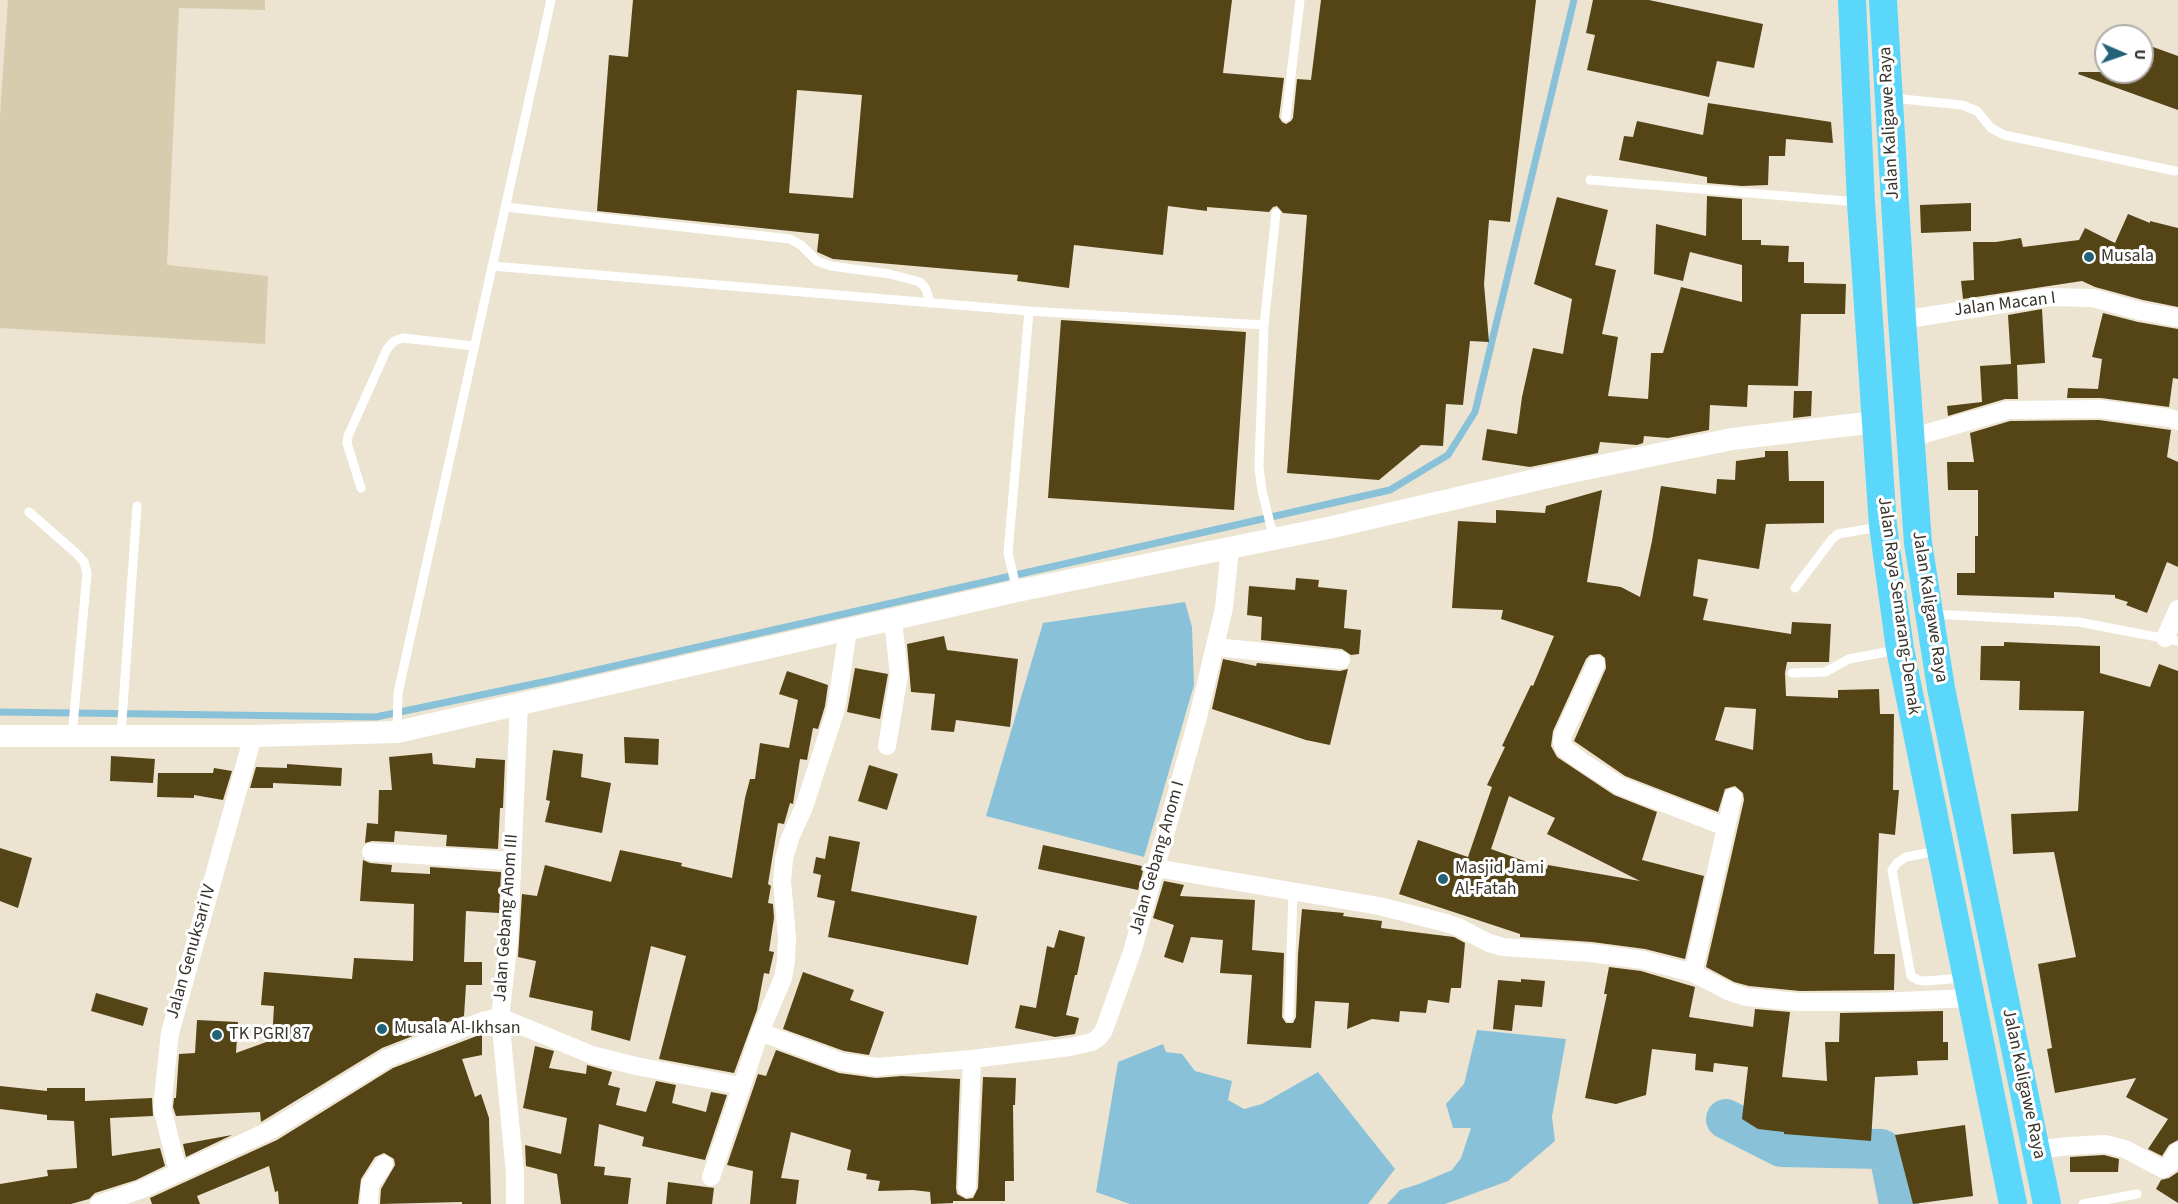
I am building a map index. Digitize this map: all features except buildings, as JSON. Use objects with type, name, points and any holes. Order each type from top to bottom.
[{"type":"highway","name":"Jalan Raya Semarang-Demak","points":[[1852,0],[1861,203],[1875,422],[1871,528],[1900,649],[1926,853],[1963,985],[2013,1204]]},
{"type":"highway","name":"Jalan Kaligawe Raya","points":[[1883,0],[1896,98],[1902,320],[1918,543],[1941,688],[2047,1204]]},
{"type":"street","name":"Jalan Macan I","points":[[1902,320],[2048,297],[2093,298],[2140,311],[2178,318]]},
{"type":"street","points":[[1910,438],[2008,410],[2100,409],[2178,421]]},
{"type":"street","points":[[0,736],[72,732],[253,736],[397,727],[519,703],[893,620],[1016,589],[1230,548],[1274,532],[1361,521],[1561,474],[1731,439],[1875,422]]},
{"type":"street","name":"Jalan Gebang Anom I","points":[[972,1059],[1070,1047],[1092,1042],[1104,1030],[1132,951],[1216,647],[1224,608],[1230,548]]},
{"type":"street","points":[[2171,640],[2178,609]]},
{"type":"street","points":[[887,746],[899,675],[893,620]]},
{"type":"street","points":[[711,1177],[760,1032],[783,978],[787,937],[782,881],[784,859],[790,838],[804,807],[836,709],[848,630]]},
{"type":"street","points":[[1216,647],[1341,660]]},
{"type":"street","points":[[1596,664],[1563,735],[1564,748],[1620,786],[1726,827]]},
{"type":"street","name":"Jalan Gebang Anom III","points":[[515,1204],[500,1017],[509,940],[519,703]]},
{"type":"street","name":"Jalan Genuksari IV","points":[[178,1171],[162,1108],[170,1033],[253,736]]},
{"type":"street","points":[[1693,973],[1733,796]]},
{"type":"street","points":[[370,852],[512,861]]},
{"type":"street","points":[[1156,868],[1379,906],[1446,922],[1489,944],[1503,947],[1623,956],[1693,973],[1730,992],[1746,997],[1799,1002],[1873,1002],[1963,985]]},
{"type":"street","points":[[99,1204],[140,1190],[271,1130],[388,1058],[482,1021],[500,1017],[592,1055],[636,1066],[741,1086]]},
{"type":"street","points":[[760,1032],[841,1062],[857,1065],[877,1066],[972,1059],[967,1188]]},
{"type":"street","points":[[2036,1150],[2105,1144],[2125,1149],[2163,1169],[2170,1164],[2178,1150]]},
{"type":"street","points":[[369,1204],[370,1185],[384,1164]]},
{"type":"lane","points":[[397,727],[398,693],[551,0]]},
{"type":"lane","points":[[1286,117],[1300,0]]},
{"type":"lane","points":[[1896,98],[1962,105],[1977,111],[1991,128],[2004,135],[2175,171]]},
{"type":"lane","points":[[1590,180],[1861,203]]},
{"type":"lane","points":[[505,207],[790,239],[801,245],[817,261],[831,266],[890,274],[920,282],[926,289],[930,303]]},
{"type":"lane","points":[[1274,532],[1262,491],[1259,467],[1264,326],[1276,213]]},
{"type":"lane","points":[[492,266],[1029,311],[1264,326]]},
{"type":"lane","points":[[1016,589],[1008,553],[1029,311]]},
{"type":"lane","points":[[361,488],[347,443],[348,436],[387,349],[394,341],[403,338],[474,346]]},
{"type":"lane","points":[[122,733],[138,506]]},
{"type":"lane","points":[[29,512],[77,554],[84,562],[87,573],[72,732]]},
{"type":"lane","points":[[1795,588],[1832,538],[1838,534],[1871,528]]},
{"type":"lane","points":[[1928,614],[2079,622],[2171,640]]},
{"type":"lane","points":[[1792,673],[1825,672],[1849,659],[1900,649]]},
{"type":"lane","points":[[1926,853],[1906,857],[1892,870],[1911,976],[1918,980],[1963,985]]},
{"type":"lane","points":[[1289,1017],[1293,892]]},
{"type":"lane","points":[[2083,1204],[2137,1194]]},
{"type":"shaded area","points":[[8,0],[265,0],[265,10],[179,8],[167,265],[268,276],[265,344],[0,328],[0,115]]},
{"type":"water","points":[[1185,602],[1192,627],[1194,685],[1144,857],[986,816],[1043,623]]},
{"type":"water","points":[[1477,1030],[1566,1039],[1552,1117],[1555,1141],[1508,1181],[1445,1204],[1387,1204],[1400,1190],[1452,1170],[1461,1158],[1471,1128],[1453,1128],[1446,1104],[1464,1084]]},
{"type":"water","points":[[1163,1044],[1166,1052],[1182,1054],[1195,1071],[1232,1081],[1228,1100],[1244,1109],[1262,1104],[1318,1072],[1395,1169],[1368,1204],[1130,1204],[1096,1192],[1118,1062]]},
{"type":"waterway","points":[[0,712],[376,717],[557,679],[1390,490],[1448,455],[1475,412],[1574,0]]},
{"type":"waterway","points":[[1726,1119],[1781,1147],[1881,1149],[1889,1154],[1899,1204]]},
{"type":"place","name":"Musala","points":[[2089,257]]},
{"type":"place","name":"Masjid Jami Al-Fatah","points":[[1443,879]]},
{"type":"place","name":"Musala Al-Ikhsan","points":[[382,1029]]},
{"type":"place","name":"TK PGRI 87","points":[[217,1035]]}]
